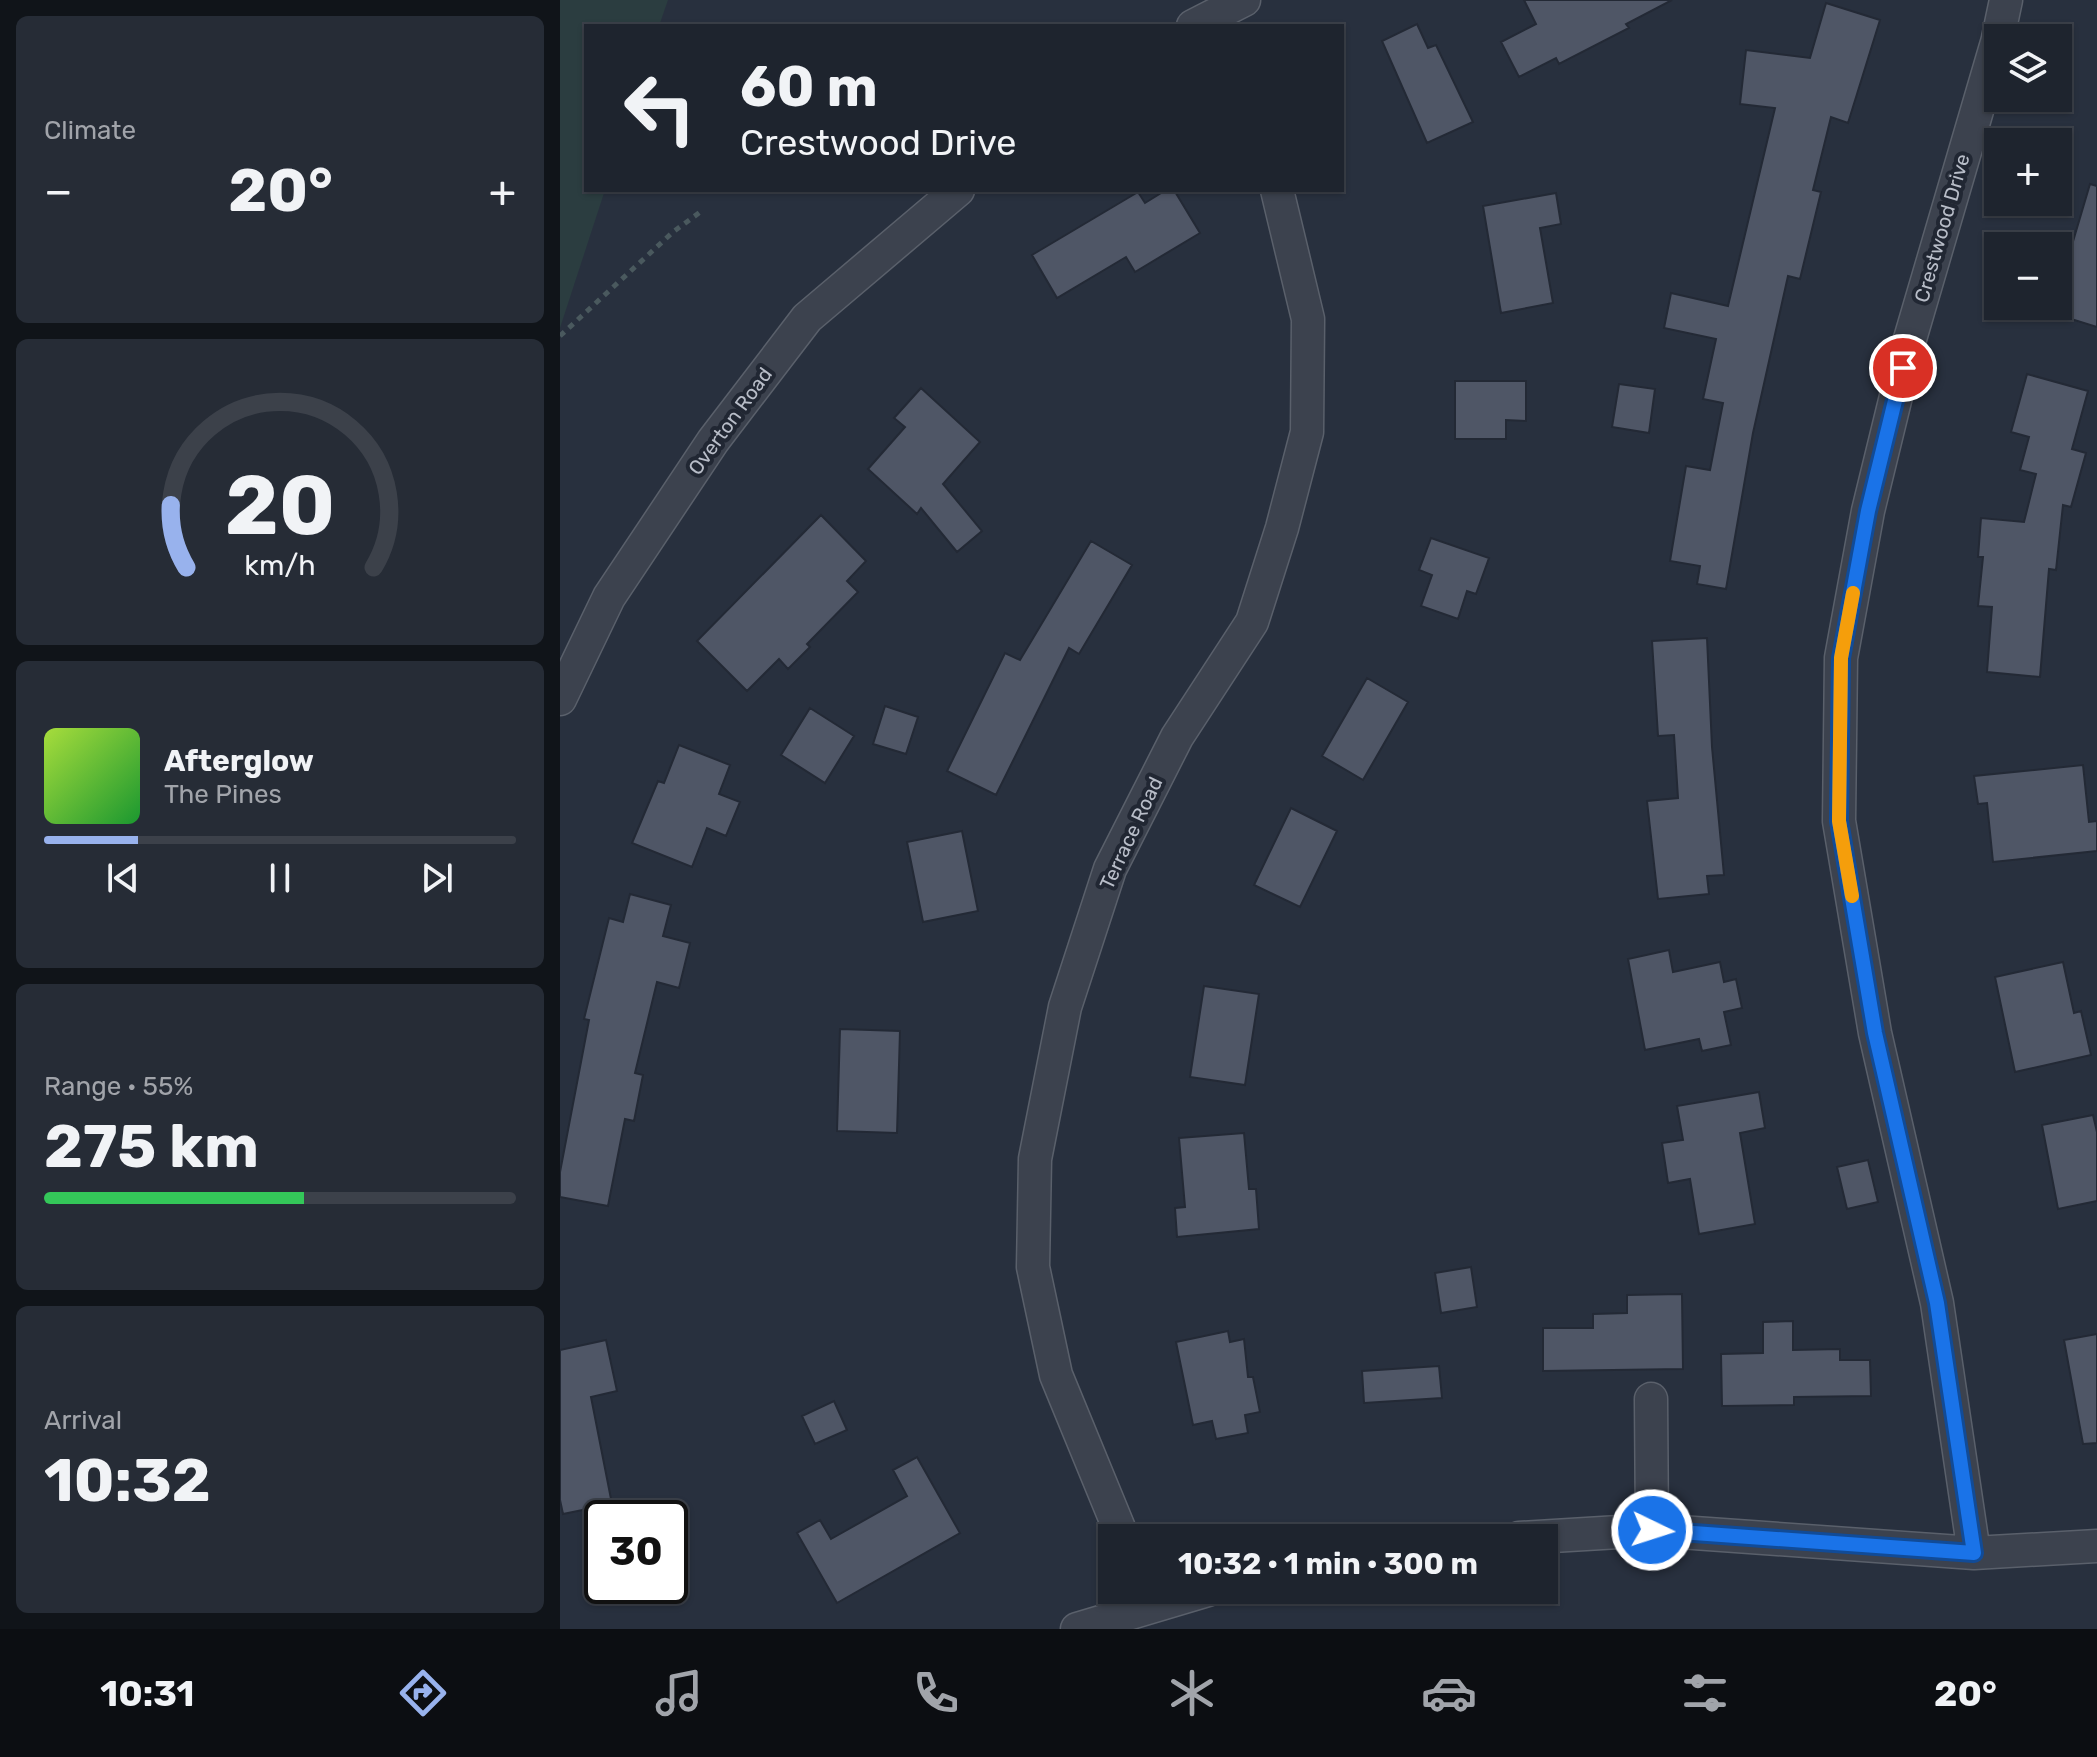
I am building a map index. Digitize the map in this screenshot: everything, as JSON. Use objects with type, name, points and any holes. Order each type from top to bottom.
[{"type":"street","points":[[1209,22],[1244,0]]},
{"type":"street","name":"Crestwood Drive","points":[[2001,24],[2006,0]]},
{"type":"street","name":"Crestwood Drive","points":[[1974,1553],[1937,1303],[1875,1033],[1839,821],[1841,658],[1868,511],[1910,339],[1984,86]]},
{"type":"street","name":"Overton Road","points":[[560,699],[609,597],[713,441],[807,318],[956,192]]},
{"type":"street","name":"Terrace Road","points":[[1117,1524],[1056,1375],[1033,1267],[1035,1159],[1065,1007],[1110,869],[1177,737],[1252,622],[1282,528],[1307,432],[1308,319],[1277,192]]},
{"type":"street","points":[[1651,1399],[1652,1530]]},
{"type":"street","points":[[1558,1536],[1652,1530],[1974,1553],[2097,1546]]},
{"type":"street","points":[[1077,1629],[1136,1604]]},
{"type":"path","points":[[560,336],[673,232],[703,210]]},
{"type":"shaded area","points":[[560,0],[668,0],[660,24],[584,24],[584,192],[604,192],[560,328]]},
{"type":"building","points":[[1524,0],[1672,0],[1626,24],[1629,28],[1559,64],[1556,58],[1519,77],[1501,42],[1536,24]]},
{"type":"building","points":[[1826,3],[1880,20],[1848,123],[1831,117],[1813,190],[1821,192],[1800,279],[1788,276],[1753,433],[1726,589],[1697,584],[1700,566],[1670,561],[1686,466],[1710,470],[1723,403],[1703,399],[1716,339],[1664,328],[1671,293],[1728,306],[1775,108],[1740,104],[1746,50],[1810,58]]},
{"type":"building","points":[[1417,24],[1428,48],[1436,45],[1473,122],[1427,143],[1382,41]]},
{"type":"building","points":[[2090,184],[2097,186],[2097,327],[2072,319],[2072,245]]},
{"type":"building","points":[[1138,192],[1145,203],[1163,192],[1175,192],[1200,233],[1135,272],[1126,257],[1057,298],[1032,255]]},
{"type":"building","points":[[1556,193],[1561,224],[1540,228],[1553,303],[1501,313],[1483,206]]},
{"type":"building","points":[[2027,374],[2088,391],[2072,449],[2086,453],[2071,507],[2063,505],[2056,570],[2049,569],[2040,677],[1987,672],[1992,607],[1978,606],[1983,557],[1978,557],[1981,518],[2024,522],[2036,474],[2020,470],[2029,437],[2011,432]]},
{"type":"building","points":[[1455,381],[1526,381],[1526,421],[1506,420],[1506,439],[1455,439]]},
{"type":"building","points":[[1619,384],[1655,389],[1649,433],[1612,427]]},
{"type":"building","points":[[921,388],[980,442],[943,484],[982,531],[957,552],[921,508],[917,514],[868,469],[905,427],[894,418]]},
{"type":"building","points":[[821,515],[866,561],[847,581],[858,592],[807,644],[810,647],[788,669],[779,659],[747,691],[697,641]]},
{"type":"building","points":[[1431,538],[1489,558],[1476,594],[1467,591],[1458,619],[1421,606],[1432,575],[1419,570]]},
{"type":"building","points":[[1091,541],[1132,565],[1079,654],[1069,648],[996,795],[947,771],[1005,653],[1020,660]]},
{"type":"building","points":[[1707,638],[1712,747],[1724,875],[1707,876],[1709,894],[1658,899],[1647,801],[1678,798],[1674,735],[1658,736],[1652,641]]},
{"type":"building","points":[[1367,678],[1408,702],[1363,780],[1322,756]]},
{"type":"building","points":[[885,706],[918,717],[906,754],[873,744]]},
{"type":"building","points":[[810,708],[854,736],[825,783],[781,755]]},
{"type":"building","points":[[679,745],[730,765],[719,794],[740,802],[726,836],[707,828],[692,867],[632,843],[658,781],[664,783]]},
{"type":"building","points":[[2083,765],[2089,822],[2097,821],[2097,851],[1993,862],[1987,803],[1978,804],[1974,776]]},
{"type":"building","points":[[1291,808],[1337,831],[1300,907],[1254,885]]},
{"type":"building","points":[[962,831],[978,911],[923,922],[907,842]]},
{"type":"building","points":[[630,894],[671,905],[663,936],[690,943],[679,988],[657,982],[635,1073],[643,1075],[634,1121],[625,1119],[608,1206],[560,1197],[560,1172],[589,1020],[584,1019],[609,918],[623,922]]},
{"type":"building","points":[[1669,950],[1673,972],[1720,962],[1724,982],[1736,979],[1742,1008],[1724,1012],[1731,1045],[1702,1051],[1699,1039],[1645,1050],[1628,959]]},
{"type":"building","points":[[2063,962],[2074,1013],[2081,1011],[2091,1055],[2015,1072],[1995,977]]},
{"type":"building","points":[[1204,986],[1259,994],[1245,1085],[1190,1077]]},
{"type":"building","points":[[840,1029],[900,1031],[897,1133],[837,1131]]},
{"type":"building","points":[[1759,1092],[1765,1128],[1740,1133],[1755,1224],[1699,1234],[1690,1179],[1668,1183],[1662,1143],[1683,1140],[1677,1106]]},
{"type":"building","points":[[2093,1115],[2097,1132],[2097,1201],[2058,1209],[2042,1125]]},
{"type":"building","points":[[1244,1133],[1249,1189],[1256,1189],[1259,1229],[1177,1237],[1175,1208],[1185,1207],[1179,1138]]},
{"type":"building","points":[[1868,1160],[1878,1202],[1847,1209],[1837,1167]]},
{"type":"building","points":[[1471,1267],[1477,1307],[1441,1313],[1435,1273]]},
{"type":"building","points":[[1682,1294],[1683,1369],[1543,1371],[1543,1328],[1593,1328],[1593,1314],[1627,1313],[1627,1295]]},
{"type":"building","points":[[1793,1321],[1793,1350],[1840,1349],[1840,1360],[1870,1360],[1871,1396],[1794,1397],[1794,1405],[1722,1406],[1721,1354],[1763,1353],[1763,1322]]},
{"type":"building","points":[[1228,1331],[1230,1342],[1244,1339],[1248,1377],[1253,1377],[1260,1412],[1245,1415],[1248,1433],[1216,1439],[1212,1421],[1193,1425],[1176,1342]]},
{"type":"building","points":[[2097,1334],[2097,1443],[2083,1444],[2064,1340]]},
{"type":"building","points":[[606,1340],[617,1391],[591,1397],[611,1500],[584,1500],[584,1510],[563,1514],[560,1500],[560,1350]]},
{"type":"building","points":[[1439,1366],[1442,1398],[1364,1403],[1362,1371]]},
{"type":"building","points":[[834,1401],[847,1430],[815,1444],[802,1416]]},
{"type":"building","points":[[917,1457],[960,1533],[837,1603],[797,1533],[820,1520],[831,1539],[907,1496],[893,1470]]},
{"type":"slow traffic","points":[[1852,896],[1839,821],[1841,658],[1853,593]]},
{"type":"route","points":[[1652,1530],[1974,1553],[1937,1303],[1875,1033],[1839,821],[1841,658],[1868,511],[1903,368]]}]
